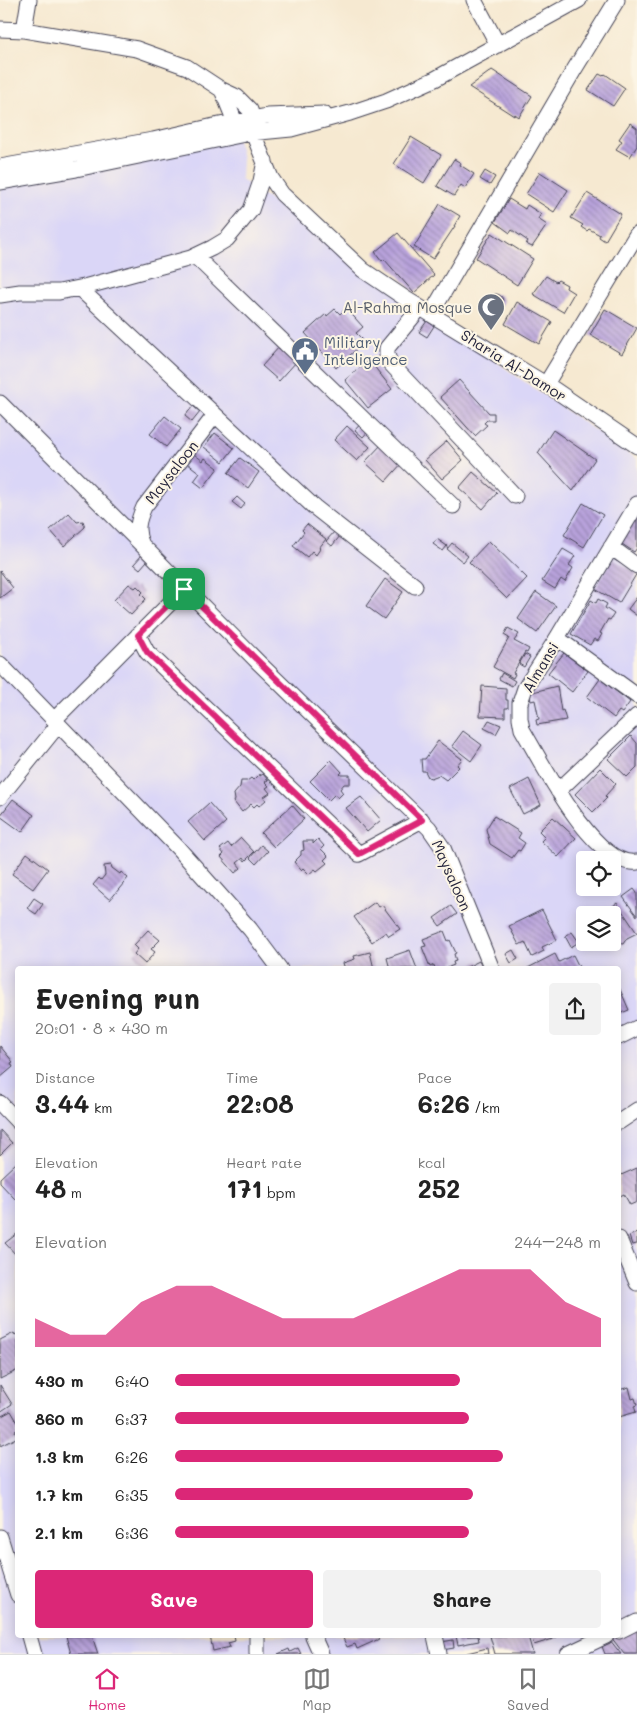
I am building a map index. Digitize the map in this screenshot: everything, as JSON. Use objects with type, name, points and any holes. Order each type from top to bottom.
[{"type":"street","points":[[24,30],[29,0]]},
{"type":"street","points":[[474,0],[498,45]]},
{"type":"street","points":[[0,167],[153,140],[234,122],[253,126],[291,129],[350,113],[386,101],[427,83],[579,0]]},
{"type":"street","points":[[516,496],[390,363],[387,348],[426,311],[617,0]]},
{"type":"street","name":"Sharia Al-Damor","points":[[0,29],[24,30],[137,49],[187,67],[222,90],[237,97],[250,110],[253,126],[272,178],[282,194],[363,270],[546,384],[637,446]]},
{"type":"street","points":[[222,90],[234,122]]},
{"type":"street","points":[[0,182],[76,169],[253,126]]},
{"type":"street","points":[[0,295],[20,292],[58,292],[79,288],[195,256],[227,239],[240,226],[256,199],[266,161]]},
{"type":"street","points":[[546,384],[637,234]]},
{"type":"street","points":[[195,256],[454,506]]},
{"type":"street","points":[[79,288],[313,506],[415,586]]},
{"type":"street","points":[[0,402],[142,545]]},
{"type":"street","name":"Maysaloon","points":[[215,415],[144,507],[137,529],[142,545],[184,589],[429,828],[443,848],[491,966]]},
{"type":"street","name":"Almansi","points":[[637,504],[525,688],[520,703],[522,729],[558,791],[583,827],[611,855],[622,861],[637,862]]},
{"type":"street","points":[[610,547],[637,566]]},
{"type":"street","points":[[0,796],[56,722],[184,589]]},
{"type":"street","points":[[138,635],[147,652],[359,854],[422,820]]},
{"type":"street","points":[[557,638],[637,696]]},
{"type":"street","points":[[0,664],[178,848],[250,929],[278,966]]},
{"type":"street","points":[[558,791],[637,716]]},
{"type":"street","points":[[621,1036],[637,1028]]},
{"type":"street","points":[[0,1102],[15,1119]]},
{"type":"street","points":[[621,1121],[637,1110]]},
{"type":"street","points":[[0,1113],[15,1120]]},
{"type":"street","points":[[621,1244],[637,1283]]},
{"type":"street","points":[[0,1536],[15,1585]]},
{"type":"street","points":[[621,1630],[637,1622]]},
{"type":"street","points":[[30,1638],[34,1654]]},
{"type":"street","points":[[257,1638],[257,1654]]},
{"type":"street","points":[[314,1638],[321,1654]]},
{"type":"street","points":[[435,1638],[438,1654]]},
{"type":"street","points":[[571,1647],[600,1638]]},
{"type":"shaded area","points":[[236,133],[242,158],[241,179],[519,378],[637,459],[637,1654],[0,1654],[0,172]]},
{"type":"building","points":[[492,70],[532,96],[519,117],[515,114],[514,116],[469,87]]},
{"type":"building","points":[[599,74],[603,76],[605,74],[625,88],[613,106],[588,90]]},
{"type":"building","points":[[630,123],[637,128],[637,146],[630,157],[616,149],[622,141],[619,139]]},
{"type":"building","points":[[411,137],[441,155],[424,183],[394,164]]},
{"type":"building","points":[[454,159],[474,174],[465,188],[461,185],[454,196],[437,186]]},
{"type":"building","points":[[485,171],[495,177],[490,185],[480,179]]},
{"type":"building","points":[[540,172],[568,190],[554,212],[526,194]]},
{"type":"building","points":[[587,193],[621,214],[605,241],[599,237],[600,235],[589,229],[587,231],[581,227],[583,225],[571,218]]},
{"type":"building","points":[[509,199],[525,209],[527,205],[541,214],[538,219],[547,225],[532,247],[526,244],[528,241],[512,230],[510,233],[495,222]]},
{"type":"building","points":[[440,204],[460,216],[433,259],[414,247]]},
{"type":"building","points":[[398,233],[434,275],[414,293],[384,259],[382,261],[375,252]]},
{"type":"building","points":[[492,233],[533,259],[517,285],[476,258]]},
{"type":"building","points":[[546,276],[556,282],[558,280],[567,285],[566,288],[574,293],[563,312],[533,294]]},
{"type":"building","points":[[496,294],[501,296],[503,301],[501,306],[496,308],[491,306],[489,301],[491,296]]},
{"type":"building","points":[[517,302],[552,322],[539,344],[505,324]]},
{"type":"building","points":[[346,308],[363,327],[356,333],[362,339],[357,344],[360,346],[336,368],[305,333],[326,314],[327,316],[335,309],[340,314]]},
{"type":"building","points":[[605,309],[637,328],[622,354],[590,335]]},
{"type":"building","points":[[427,321],[434,326],[427,337],[419,332]]},
{"type":"building","points":[[280,346],[297,361],[279,381],[262,366]]},
{"type":"building","points":[[369,360],[392,389],[368,408],[345,380]]},
{"type":"building","points":[[459,380],[489,413],[494,413],[494,420],[487,420],[484,423],[487,425],[475,436],[440,397]]},
{"type":"building","points":[[193,406],[200,412],[192,422],[185,416]]},
{"type":"building","points":[[165,416],[181,429],[166,447],[150,434]]},
{"type":"building","points":[[363,421],[371,428],[363,437],[355,430]]},
{"type":"building","points":[[347,426],[370,447],[357,461],[334,440]]},
{"type":"building","points":[[553,430],[595,459],[573,491],[538,453]]},
{"type":"building","points":[[215,433],[234,448],[223,462],[204,447]]},
{"type":"building","points":[[447,441],[463,460],[442,479],[425,460]]},
{"type":"building","points":[[383,443],[403,462],[386,481],[365,462]]},
{"type":"building","points":[[190,451],[203,461],[205,458],[218,468],[203,488],[194,481],[200,473],[183,460]]},
{"type":"building","points":[[240,458],[259,472],[248,488],[228,473]]},
{"type":"building","points":[[473,472],[497,493],[483,509],[459,488]]},
{"type":"building","points":[[237,497],[245,504],[241,509],[232,502]]},
{"type":"building","points":[[583,503],[603,515],[584,547],[564,535]]},
{"type":"building","points":[[69,513],[77,522],[83,521],[85,527],[64,546],[50,530]]},
{"type":"building","points":[[637,516],[637,548],[634,552],[619,542]]},
{"type":"building","points":[[307,524],[326,539],[316,555],[312,551],[307,557],[293,546],[304,532],[302,530]]},
{"type":"building","points":[[335,531],[340,536],[332,546],[326,541]]},
{"type":"building","points":[[437,539],[447,546],[443,551],[433,544]]},
{"type":"building","points":[[489,541],[527,578],[507,599],[469,562]]},
{"type":"building","points":[[452,543],[468,556],[463,562],[447,549]]},
{"type":"building","points":[[563,549],[575,556],[569,565],[573,568],[565,582],[561,579],[555,589],[542,581]]},
{"type":"building","points":[[142,555],[147,561],[140,569],[134,564]]},
{"type":"building","points":[[613,559],[637,573],[619,603],[595,589]]},
{"type":"building","points":[[0,571],[13,588],[0,598]]},
{"type":"building","points":[[385,579],[403,592],[384,619],[366,606]]},
{"type":"building","points":[[129,584],[135,588],[137,586],[143,592],[141,594],[146,599],[131,615],[114,600]]},
{"type":"building","points":[[536,592],[556,606],[537,633],[518,619]]},
{"type":"building","points":[[637,597],[637,616],[628,609]]},
{"type":"building","points":[[598,599],[607,604],[605,608],[614,614],[610,620],[608,619],[598,641],[594,639],[590,645],[571,634],[591,600],[596,603]]},
{"type":"building","points":[[508,628],[519,634],[514,641],[529,649],[527,653],[525,652],[513,673],[515,674],[513,678],[493,667],[509,638],[504,635]]},
{"type":"building","points":[[564,653],[588,671],[572,692],[548,673]]},
{"type":"building","points":[[525,654],[530,657],[524,667],[519,664]]},
{"type":"building","points":[[502,673],[515,681],[512,686],[499,679]]},
{"type":"building","points":[[600,679],[630,702],[622,713],[619,711],[614,718],[587,697]]},
{"type":"building","points":[[482,686],[506,688],[508,708],[505,708],[505,717],[480,716]]},
{"type":"building","points":[[557,686],[561,711],[563,710],[566,720],[537,725],[536,720],[539,719],[535,700],[531,701],[529,693]]},
{"type":"building","points":[[489,720],[501,725],[496,734],[484,728]]},
{"type":"building","points":[[463,731],[482,745],[471,761],[452,746]]},
{"type":"building","points":[[631,736],[637,743],[637,767],[627,777],[608,759]]},
{"type":"building","points":[[438,741],[462,759],[457,765],[459,767],[446,780],[439,775],[431,778],[428,777],[425,771],[422,771],[421,759],[425,759]]},
{"type":"building","points":[[331,760],[342,772],[341,775],[350,775],[350,784],[344,784],[340,789],[343,793],[338,798],[335,794],[329,800],[310,781]]},
{"type":"building","points":[[600,768],[616,784],[605,796],[607,798],[593,812],[575,794]]},
{"type":"building","points":[[259,774],[260,776],[263,774],[268,780],[265,782],[269,786],[266,788],[270,793],[264,797],[266,800],[259,806],[257,804],[254,807],[251,804],[242,812],[234,802],[234,794],[240,787],[241,781],[247,781],[251,778],[253,780]]},
{"type":"building","points":[[529,779],[541,805],[523,814],[510,789]]},
{"type":"building","points":[[361,797],[381,820],[367,832],[346,808]]},
{"type":"building","points":[[13,799],[34,815],[22,832],[0,816]]},
{"type":"building","points":[[209,803],[226,822],[205,841],[188,822]]},
{"type":"building","points":[[292,805],[304,819],[274,847],[261,833]]},
{"type":"building","points":[[494,816],[521,833],[518,838],[525,843],[512,858],[490,844],[486,829]]},
{"type":"building","points":[[553,817],[576,838],[558,857],[541,841],[545,837],[539,831]]},
{"type":"building","points":[[241,838],[254,852],[245,861],[243,858],[237,863],[241,868],[235,873],[221,857],[224,854],[220,849],[228,843],[231,847]]},
{"type":"building","points":[[318,839],[324,846],[321,849],[328,856],[324,860],[327,863],[317,871],[315,869],[309,874],[303,868],[301,870],[294,862],[301,855],[301,851],[304,850],[303,841],[313,841],[313,844]]},
{"type":"building","points":[[261,845],[268,851],[256,864],[250,858]]},
{"type":"building","points":[[27,853],[48,869],[33,889],[12,874]]},
{"type":"building","points":[[111,865],[112,868],[128,878],[110,900],[93,885],[99,878],[101,880],[105,875],[104,866]]},
{"type":"building","points":[[634,889],[637,893],[637,916],[623,897]]},
{"type":"building","points":[[34,898],[43,904],[36,914],[27,908]]},
{"type":"building","points":[[375,902],[379,907],[382,905],[400,929],[389,936],[386,932],[372,942],[354,917]]},
{"type":"building","points":[[451,906],[457,914],[440,926],[434,918]]},
{"type":"building","points":[[621,909],[637,933],[627,938],[623,944],[621,944]]},
{"type":"building","points":[[542,910],[557,940],[542,947],[544,951],[532,957],[525,942],[519,945],[509,926]]},
{"type":"building","points":[[148,930],[160,940],[151,949],[155,952],[145,964],[134,954],[138,949],[134,945]]},
{"type":"building","points":[[444,931],[456,953],[454,954],[456,961],[453,962],[454,965],[430,966],[422,947],[426,946],[423,939]]},
{"type":"building","points":[[572,932],[576,938],[576,944],[571,947],[565,936]]},
{"type":"building","points":[[410,950],[416,966],[389,966],[387,958]]},
{"type":"building","points":[[513,950],[518,959],[511,963],[506,954]]},
{"type":"building","points":[[370,952],[373,966],[344,966],[343,963],[355,959],[354,956]]},
{"type":"building","points":[[555,954],[559,962],[573,955],[578,966],[532,966]]},
{"type":"building","points":[[479,961],[482,966],[469,966]]},
{"type":"building","points":[[621,992],[629,1010],[621,1013]]},
{"type":"building","points":[[0,1046],[13,1062],[11,1063],[13,1067],[0,1078]]},
{"type":"building","points":[[0,1130],[12,1143],[0,1155]]},
{"type":"building","points":[[15,1164],[15,1199],[0,1183],[0,1178]]},
{"type":"building","points":[[637,1168],[637,1202],[630,1205],[624,1194],[621,1196],[621,1175]]},
{"type":"building","points":[[637,1233],[637,1244],[632,1245],[629,1236]]},
{"type":"building","points":[[15,1235],[15,1254],[5,1243]]},
{"type":"building","points":[[14,1333],[15,1335],[15,1372],[0,1379],[0,1340]]},
{"type":"building","points":[[0,1385],[12,1404],[0,1412]]},
{"type":"building","points":[[629,1387],[632,1399],[635,1398],[637,1405],[634,1406],[636,1412],[621,1416],[621,1389]]},
{"type":"building","points":[[11,1411],[15,1418],[15,1438],[0,1446],[0,1417]]},
{"type":"building","points":[[637,1629],[637,1654],[624,1654],[612,1638],[621,1638],[621,1635]]},
{"type":"building","points":[[67,1638],[93,1638],[98,1654],[71,1654]]},
{"type":"building","points":[[210,1638],[234,1638],[235,1641],[228,1643],[230,1647],[213,1651]]},
{"type":"building","points":[[343,1638],[379,1639],[357,1649],[355,1644],[347,1647]]},
{"type":"building","points":[[456,1638],[478,1638],[479,1641],[458,1645]]},
{"type":"building","points":[[491,1638],[529,1638],[533,1654],[495,1654]]},
{"type":"building","points":[[532,1638],[556,1638],[534,1645]]},
{"type":"building","points":[[453,1640],[454,1648],[442,1650],[441,1642]]},
{"type":"building","points":[[610,1640],[621,1654],[605,1654],[601,1644]]},
{"type":"building","points":[[298,1648],[301,1654],[278,1654],[289,1649],[290,1652]]},
{"type":"building","points":[[487,1648],[488,1654],[467,1654],[467,1653]]},
{"type":"place","name":"Al-Rahma Mosque","points":[[491,331]]},
{"type":"place","name":"Military Inteligence","points":[[305,375]]},
{"type":"route","points":[[184,589],[259,663],[422,820],[359,854],[147,652],[138,635],[184,589]]}]
